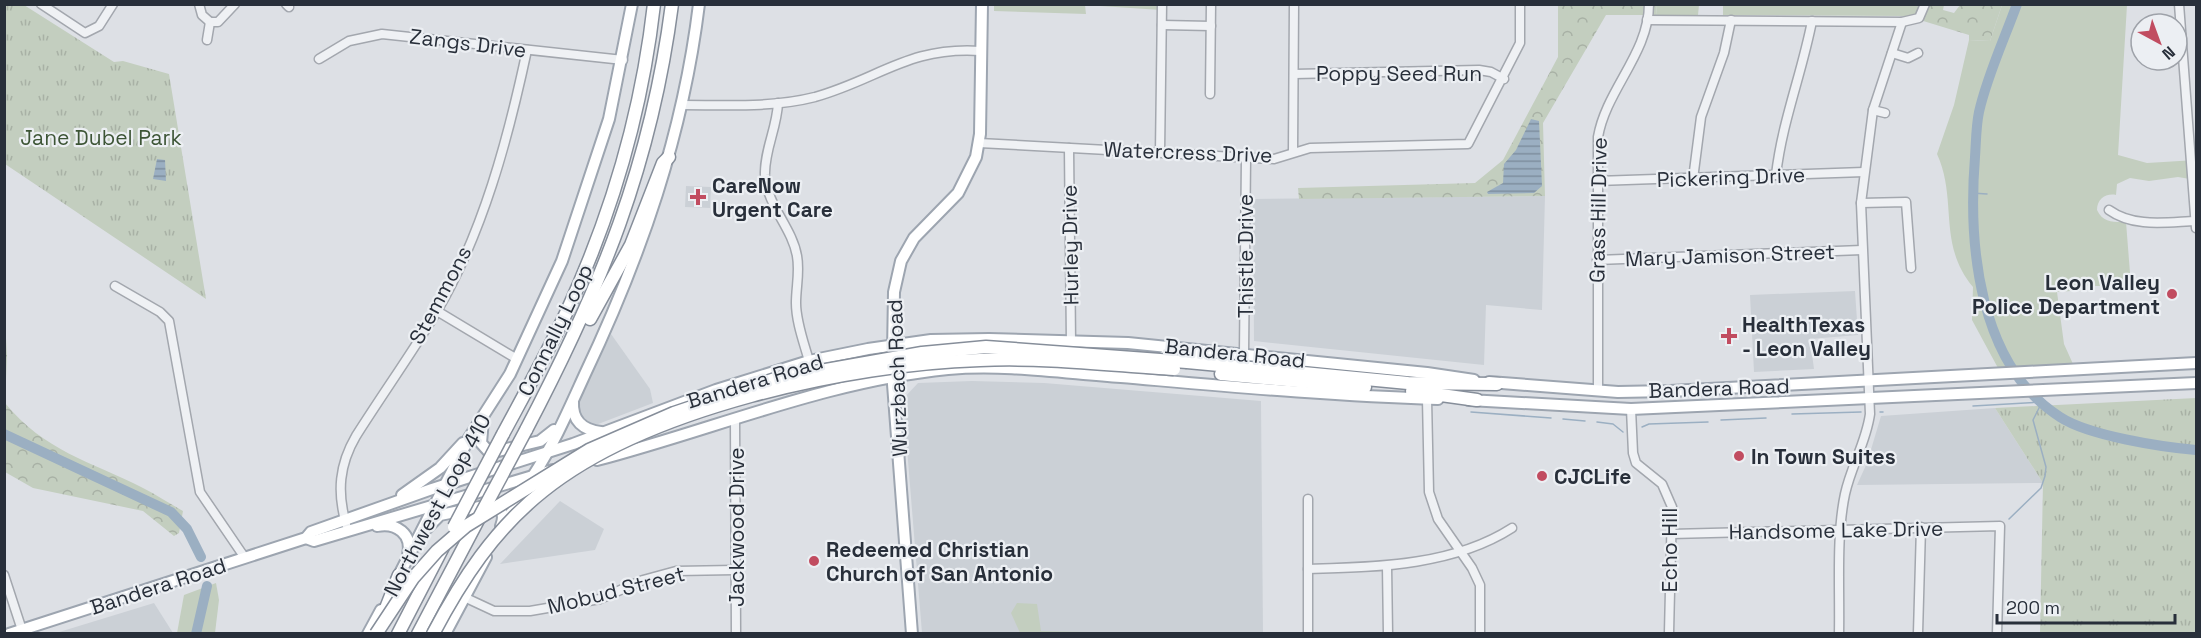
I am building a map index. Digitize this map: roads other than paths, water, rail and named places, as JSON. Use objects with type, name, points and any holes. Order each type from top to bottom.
[{"type":"highway","name":"Connally Loop","points":[[398,633],[568,309],[604,219],[637,104],[654,4]]},
{"type":"highway","name":"Connally Loop","points":[[418,633],[571,344],[606,264],[638,172],[659,88],[672,4]]},
{"type":"highway","points":[[571,344],[592,316],[620,266],[643,218],[663,163],[669,157]]},
{"type":"highway","points":[[376,633],[413,578],[437,551],[466,526],[589,450],[674,413],[775,380],[922,352],[986,347],[1187,366],[1408,383],[1497,384]]},
{"type":"highway","points":[[433,633],[479,556],[510,520],[541,493],[605,452],[695,415],[780,388],[831,376],[896,367],[980,360],[1187,366],[1317,384],[1434,392],[1477,400]]},
{"type":"highway","points":[[376,633],[401,571]]},
{"type":"main road","name":"Northwest Loop 410","points":[[368,633],[469,438],[517,359],[550,292],[570,242],[603,141],[623,60],[632,4]]},
{"type":"main road","points":[[445,633],[498,535],[547,453],[633,267],[669,157],[682,105],[699,4]]},
{"type":"main road","name":"Wurzbach Road","points":[[912,633],[892,376],[894,292],[901,261],[914,238],[958,194],[968,177],[979,143],[982,4]]},
{"type":"main road","name":"Bandera Road","points":[[9,633],[306,538],[314,541],[370,512],[604,433],[717,390],[808,362],[931,340],[989,339],[1103,343],[1239,353],[1430,373],[1497,384],[1598,390],[1680,391],[2196,363]]},
{"type":"main road","points":[[1084,374],[1120,374],[1128,370],[1130,359],[1126,348],[1103,343]]},
{"type":"main road","points":[[1199,384],[1163,375],[1160,371],[1163,357],[1176,354],[1217,357],[1239,353]]},
{"type":"main road","name":"Bandera Road","points":[[347,525],[368,524],[535,474],[666,442],[831,389],[892,376],[952,369],[1017,369],[1427,399],[1631,409],[1869,400],[2196,383]]},
{"type":"main road","points":[[573,400],[574,415],[579,424],[589,430],[604,433]]},
{"type":"main road","points":[[484,416],[481,443],[490,453],[544,440],[563,421]]},
{"type":"main road","points":[[370,512],[424,481],[469,438]]},
{"type":"main road","points":[[507,520],[536,490],[578,465]]},
{"type":"main road","points":[[414,546],[433,520],[440,515],[486,505],[494,504],[502,512],[504,518],[498,535]]},
{"type":"main road","points":[[368,524],[390,525],[404,533],[409,549],[401,571]]},
{"type":"street","points":[[41,4],[85,33],[95,30],[113,4]]},
{"type":"street","points":[[199,4],[202,15],[210,22],[218,22],[235,4]]},
{"type":"street","points":[[1160,152],[1162,4]]},
{"type":"street","points":[[1210,94],[1211,4]]},
{"type":"street","points":[[1293,151],[1294,4]]},
{"type":"street","points":[[1504,79],[1520,44],[1520,4]]},
{"type":"street","name":"Grass Hill Drive","points":[[1598,390],[1598,137],[1603,115],[1640,43],[1649,4]]},
{"type":"street","points":[[2179,4],[2196,228]]},
{"type":"street","points":[[1647,20],[1902,21],[1919,18],[1924,6]]},
{"type":"street","points":[[1693,179],[1701,117],[1724,53],[1731,20]]},
{"type":"street","points":[[1776,176],[1784,123],[1802,70],[1812,21]]},
{"type":"street","points":[[1839,633],[1845,492],[1868,427],[1869,400],[1861,203],[1864,172],[1873,110],[1902,21]]},
{"type":"street","points":[[207,40],[210,22]]},
{"type":"street","points":[[1162,25],[1211,26]]},
{"type":"street","name":"Zangs Drive","points":[[319,58],[349,41],[382,34],[623,60]]},
{"type":"street","name":"Stemmons","points":[[347,525],[340,478],[350,446],[437,311],[470,240],[498,170],[527,50]]},
{"type":"street","points":[[682,105],[778,103],[837,90],[895,64],[926,54],[960,50],[981,51]]},
{"type":"street","points":[[1892,53],[1908,58],[1918,53]]},
{"type":"street","name":"Poppy Seed Run","points":[[1294,74],[1479,70],[1491,72],[1504,79]]},
{"type":"street","name":"Watercress Drive","points":[[979,143],[1274,159],[1293,151],[1310,148],[1468,144],[1504,79]]},
{"type":"street","points":[[778,103],[778,118],[766,161],[766,184],[773,206],[792,237],[797,256],[799,273],[796,304],[808,362]]},
{"type":"street","points":[[1873,110],[1885,113]]},
{"type":"street","name":"Hurley Drive","points":[[1070,148],[1071,343]]},
{"type":"street","name":"Thistle Drive","points":[[1239,353],[1246,158]]},
{"type":"street","name":"Pickering Drive","points":[[1597,181],[1864,172]]},
{"type":"street","points":[[1861,203],[1906,202],[1911,268]]},
{"type":"street","points":[[2109,210],[2127,220],[2152,223],[2196,221]]},
{"type":"street","name":"Mary Jamison Street","points":[[1597,260],[1862,250]]},
{"type":"street","points":[[115,286],[160,312],[169,321],[200,492],[244,558]]},
{"type":"street","points":[[437,311],[517,359]]},
{"type":"street","points":[[1427,399],[1429,492],[1438,519],[1480,585],[1480,633]]},
{"type":"street","name":"Echo Hill","points":[[1631,409],[1633,453],[1636,463],[1656,478],[1667,491],[1672,507],[1671,633]]},
{"type":"street","name":"Jackwood Drive","points":[[735,420],[736,633]]},
{"type":"street","points":[[1308,499],[1308,633]]},
{"type":"street","name":"Handsome Lake Drive","points":[[1671,534],[2000,526],[1998,633]]},
{"type":"street","points":[[1918,633],[1921,527]]},
{"type":"street","points":[[1308,569],[1387,566],[1484,544],[1512,528]]},
{"type":"street","points":[[1387,566],[1388,633]]},
{"type":"street","name":"Mobud Street","points":[[464,597],[494,611],[530,611],[600,598],[643,580],[676,571],[735,570]]},
{"type":"street","points":[[4,575],[22,630]]},
{"type":"street","points":[[1662,633],[1671,633]]},
{"type":"water","points":[[1531,119],[1539,121],[1542,186],[1534,193],[1488,194],[1487,192],[1503,183],[1504,164],[1516,150]]},
{"type":"water","points":[[157,159],[165,160],[166,181],[153,179]]},
{"type":"waterway","points":[[2017,4],[1986,85],[1976,134],[1973,191],[1977,264],[1984,300],[1995,335],[2011,367],[2033,394],[2060,417],[2073,424],[2107,435],[2196,450]]},
{"type":"waterway","points":[[1972,193],[1987,194]]},
{"type":"waterway","points":[[1973,406],[2042,402],[2033,420],[2046,467],[2045,476],[2041,488],[2009,519]]},
{"type":"waterway","points":[[1471,412],[1551,418]]},
{"type":"waterway","points":[[1792,414],[1861,412]]},
{"type":"waterway","points":[[1721,420],[1766,418]]},
{"type":"waterway","points":[[1563,419],[1585,421]]},
{"type":"waterway","points":[[1597,422],[1613,424],[1623,432]]},
{"type":"waterway","points":[[1642,427],[1649,424],[1708,422]]},
{"type":"waterway","points":[[4,434],[171,512],[187,529],[201,557]]},
{"type":"waterway","points":[[196,634],[207,586]]},
{"type":"waterway","points":[[2196,629],[2196,634]]},
{"type":"place","name":"CareNow Urgent Care","points":[[698,197]]},
{"type":"place","name":"Leon Valley Police Department","points":[[2172,294]]},
{"type":"place","name":"HealthTexas - Leon Valley","points":[[1729,336]]},
{"type":"place","name":"In Town Suites","points":[[1739,456]]},
{"type":"place","name":"CJCLife","points":[[1542,476]]},
{"type":"place","name":"Redeemed Christian Church of San Antonio","points":[[814,561]]},
{"type":"park label","name":"Jane Dubel Park","points":[[101,137]]}]
